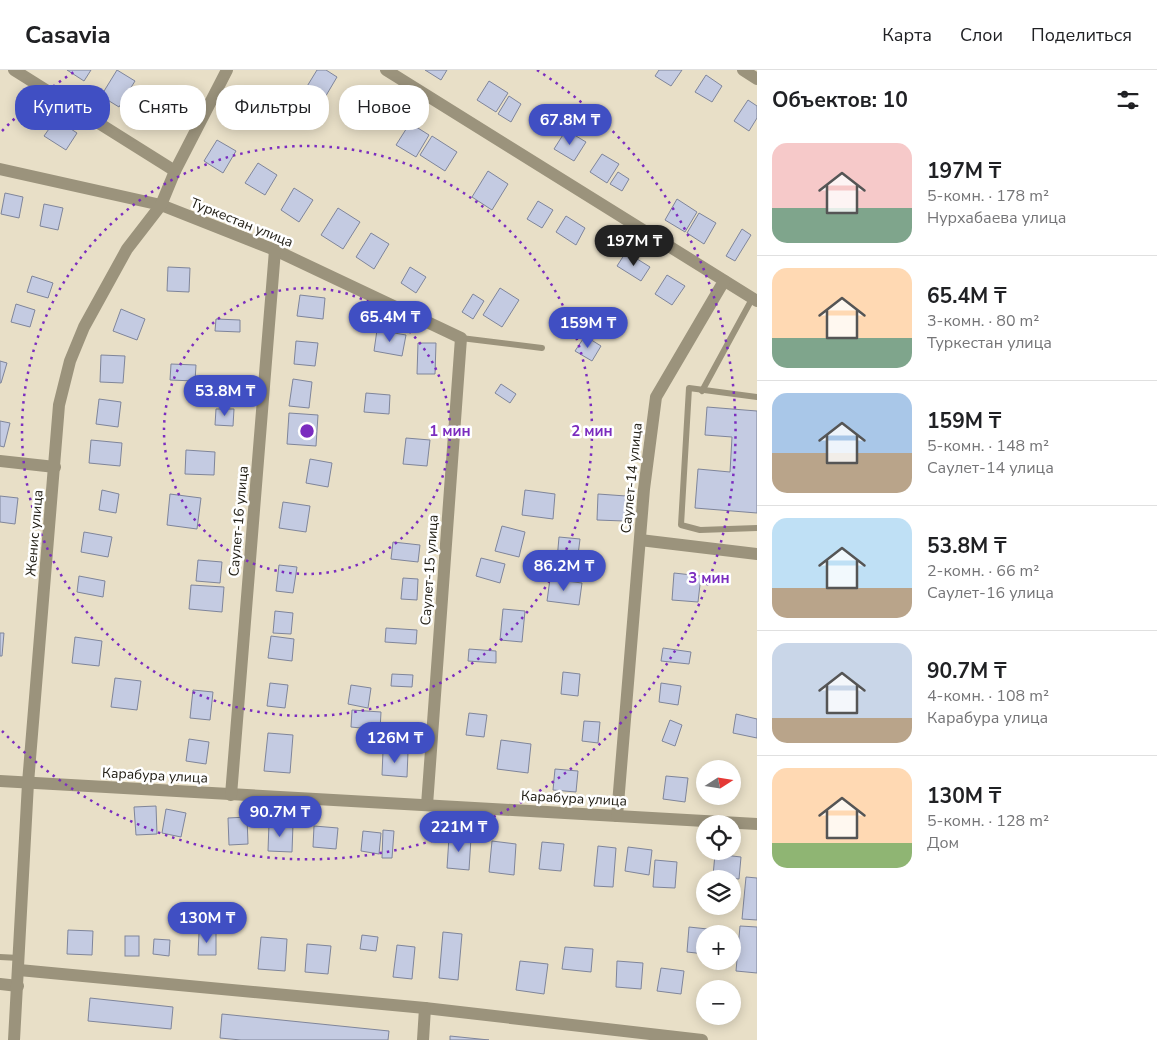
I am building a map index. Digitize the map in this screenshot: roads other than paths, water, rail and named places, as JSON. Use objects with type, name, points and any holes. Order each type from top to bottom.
[{"type":"street","points":[[14,70],[175,170]]},
{"type":"street","name":"Женис улица","points":[[14,1040],[28,783],[59,405],[73,353],[84,328],[127,249],[161,205],[175,170],[227,70]]},
{"type":"street","points":[[386,70],[755,300]]},
{"type":"street","points":[[743,70],[757,79]]},
{"type":"street","name":"Туркестан улица","points":[[0,169],[161,205],[275,250],[461,338]]},
{"type":"street","name":"Саулет-16 улица","points":[[231,795],[275,250]]},
{"type":"street","name":"Саулет-14 улица","points":[[617,816],[644,489],[656,397],[724,281]]},
{"type":"street","name":"Саулет-15 улица","points":[[427,805],[461,338]]},
{"type":"street","points":[[0,461],[55,466]]},
{"type":"street","points":[[640,540],[757,554]]},
{"type":"street","name":"Карабура улица","points":[[0,781],[757,824]]},
{"type":"street","points":[[19,964],[702,1040]]},
{"type":"street","points":[[0,984],[18,986]]},
{"type":"street","points":[[424,1040],[425,1008]]},
{"type":"lane","points":[[702,391],[755,300]]},
{"type":"lane","points":[[461,338],[542,348]]},
{"type":"lane","points":[[757,397],[690,388],[681,525],[700,530],[757,528]]},
{"type":"lane","points":[[0,957],[19,964]]}]
